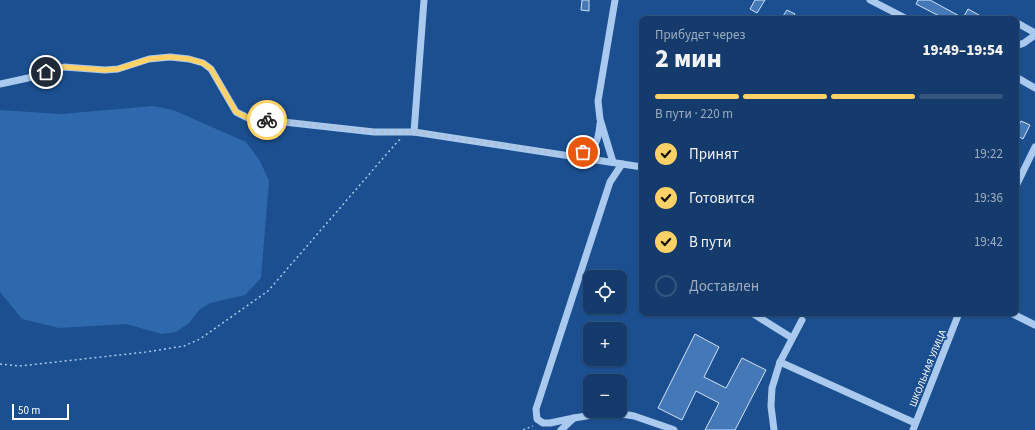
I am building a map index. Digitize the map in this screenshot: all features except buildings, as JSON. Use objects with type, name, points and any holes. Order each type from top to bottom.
[{"type":"street","points":[[414,132],[424,0]]},
{"type":"street","points":[[613,162],[600,119],[598,101],[615,0]]},
{"type":"street","points":[[870,0],[901,16]]},
{"type":"street","points":[[1019,24],[1035,34],[1024,43],[1019,45]]},
{"type":"street","points":[[0,84],[28,78],[64,67],[105,70],[118,69],[149,59],[170,57],[189,59],[203,63],[211,69],[236,112],[248,118],[374,132],[414,132],[639,167]]},
{"type":"street","points":[[1019,79],[1035,88]]},
{"type":"street","points":[[575,156],[592,148],[598,138],[600,119]]},
{"type":"street","points":[[1019,180],[1035,148]]},
{"type":"street","points":[[622,164],[610,182],[536,409],[537,420],[543,423],[550,423],[610,412],[634,416],[674,430]]},
{"type":"street","points":[[757,316],[792,338]]},
{"type":"street","name":"ШКОЛЬНАЯ УЛИЦА","points":[[914,426],[958,316]]},
{"type":"street","points":[[1017,316],[1035,325]]},
{"type":"street","points":[[774,430],[771,406],[772,388],[780,362],[802,320]]},
{"type":"street","points":[[780,362],[914,426]]},
{"type":"street","points":[[561,430],[574,418]]},
{"type":"path","points":[[0,364],[20,366],[146,352],[184,346],[200,339],[268,291],[398,141],[404,138]]},
{"type":"path","points":[[523,430],[543,423]]},
{"type":"shaded area","points":[[153,106],[173,110],[246,142],[260,161],[269,181],[261,278],[245,295],[210,303],[199,310],[189,323],[176,332],[162,334],[126,324],[59,328],[22,319],[0,292],[0,110],[61,114]]},
{"type":"way so far","points":[[267,120],[374,132],[414,132],[575,156],[583,152]]},
{"type":"route","points":[[46,72],[64,67],[105,70],[118,69],[149,59],[170,57],[189,59],[203,63],[211,69],[236,112],[248,118],[267,120]]}]
